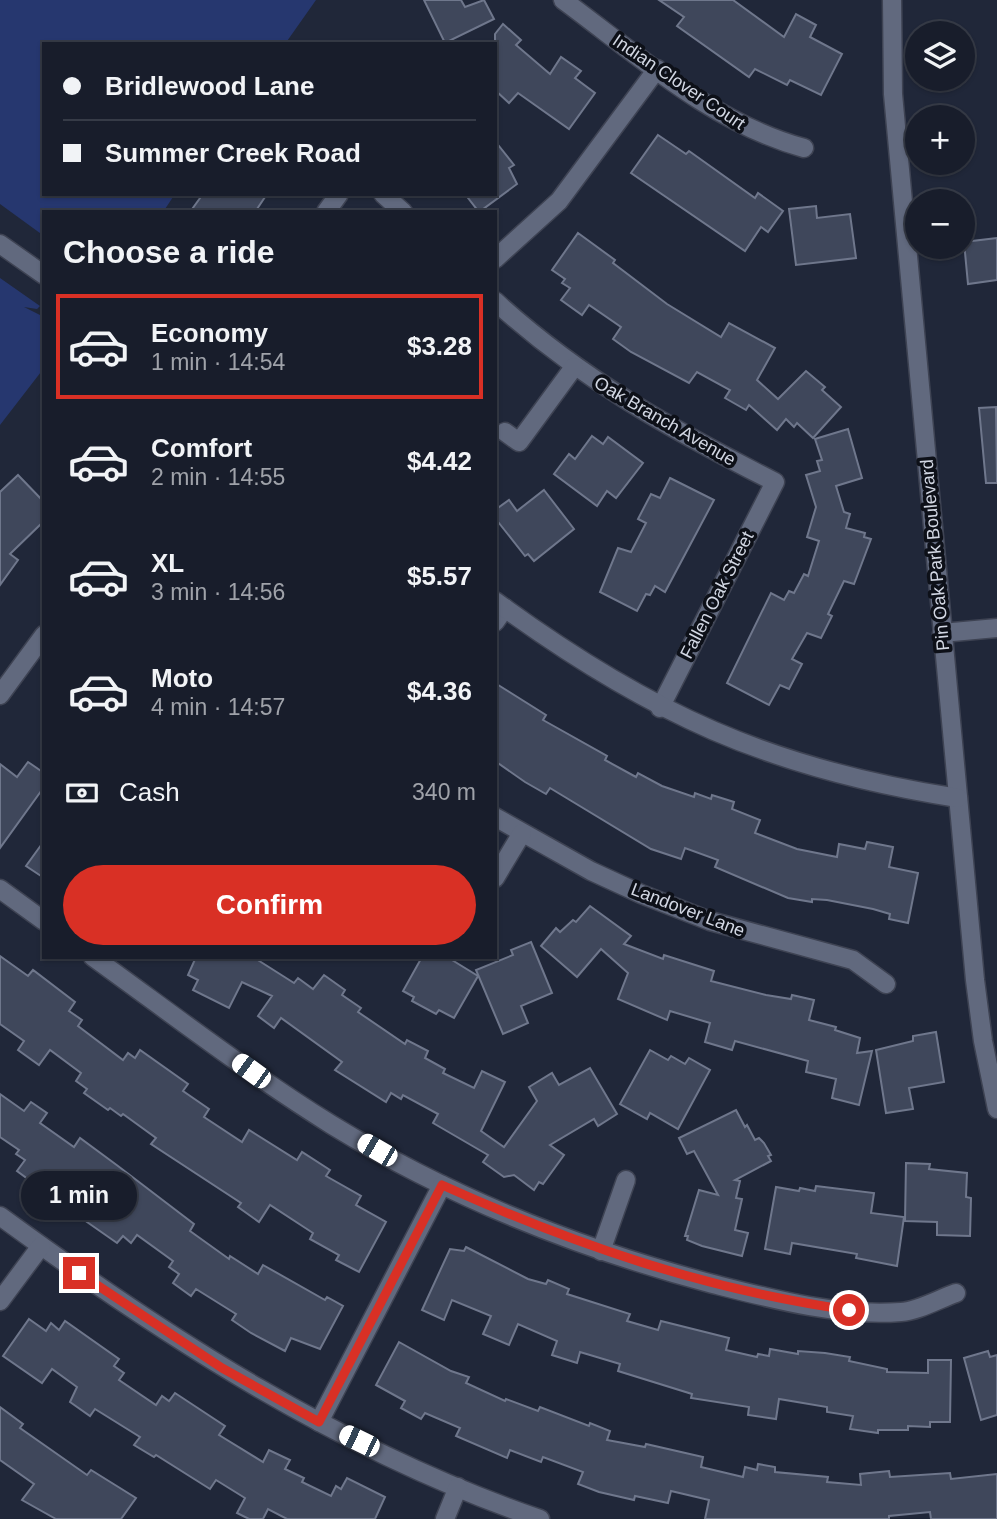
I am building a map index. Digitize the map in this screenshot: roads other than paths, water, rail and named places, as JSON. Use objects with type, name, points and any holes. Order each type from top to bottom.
[{"type":"street","name":"Indian Clover Court","points":[[563,0],[719,113],[751,130],[804,148]]},
{"type":"street","name":"Pin Oak Park Boulevard","points":[[892,0],[893,94],[942,633],[978,1005],[997,1109]]},
{"type":"street","points":[[497,257],[559,201],[657,69]]},
{"type":"street","points":[[385,196],[401,210]]},
{"type":"street","points":[[0,244],[42,274]]},
{"type":"street","name":"Oak Branch Avenue","points":[[497,303],[574,367],[682,435],[775,482]]},
{"type":"street","points":[[505,432],[519,442],[574,367]]},
{"type":"street","name":"Fallen Oak Street","points":[[660,708],[775,482]]},
{"type":"street","points":[[498,610],[660,708],[720,736],[789,761],[897,789],[958,798]]},
{"type":"street","points":[[942,633],[997,628]]},
{"type":"street","points":[[0,695],[42,638]]},
{"type":"street","name":"Landover Lane","points":[[497,818],[641,894],[710,921],[853,960],[886,984]]},
{"type":"street","points":[[497,875],[522,833]]},
{"type":"street","points":[[0,889],[42,920]]},
{"type":"street","points":[[102,960],[272,1086],[334,1126],[442,1185],[601,1251],[736,1290],[849,1310],[903,1312],[956,1293]]},
{"type":"street","points":[[601,1251],[626,1180]]},
{"type":"street","points":[[319,1422],[442,1185]]},
{"type":"street","points":[[0,1216],[169,1335],[319,1422],[458,1487],[540,1519]]},
{"type":"street","points":[[0,1301],[41,1246]]},
{"type":"street","points":[[445,1519],[458,1487]]}]
